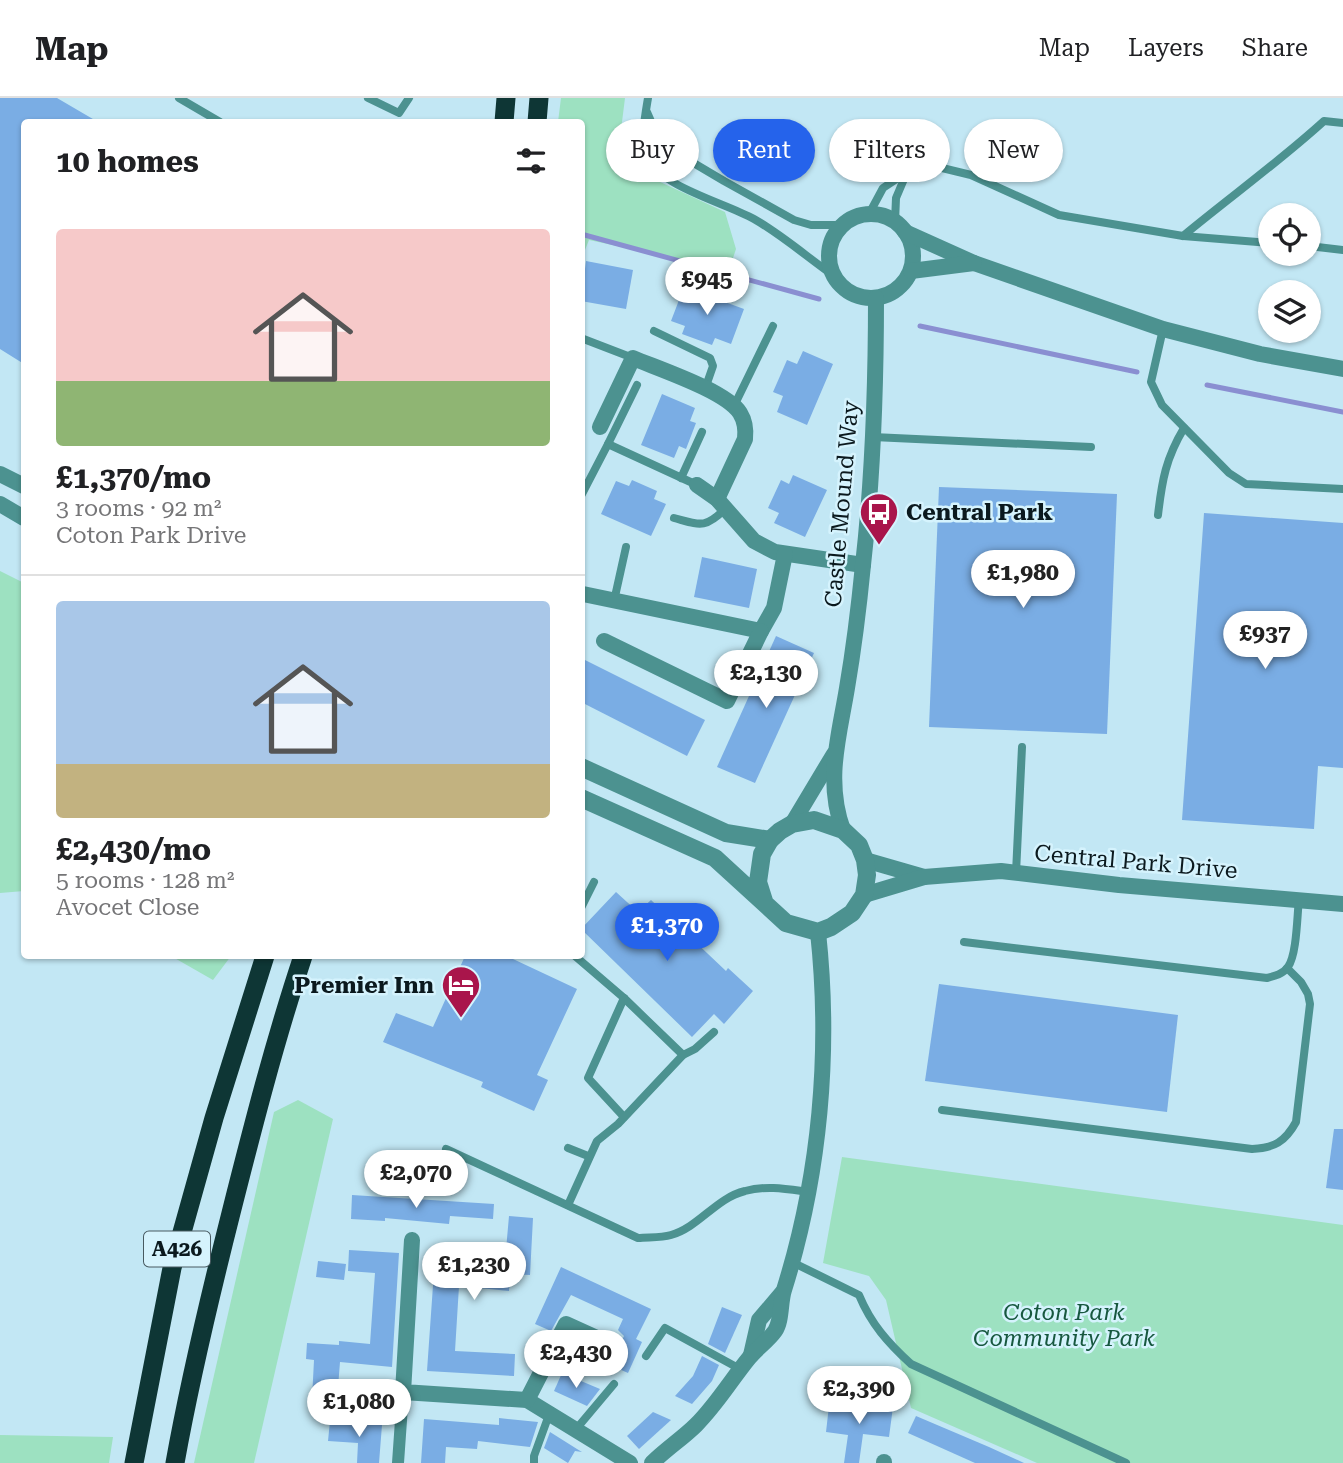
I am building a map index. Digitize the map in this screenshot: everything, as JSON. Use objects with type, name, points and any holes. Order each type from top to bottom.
[{"type":"highway","points":[[504,119],[506,98]]},
{"type":"highway","points":[[537,119],[539,98]]},
{"type":"highway","name":"A426","points":[[134,1463],[172,1268],[264,959]]},
{"type":"highway","name":"A426","points":[[175,1463],[192,1368],[274,1048],[302,959]]},
{"type":"street","points":[[900,227],[912,244],[914,258],[907,279],[893,292],[876,298],[851,294],[841,286],[829,263],[834,236],[843,225],[855,218],[869,214],[883,216],[974,263],[1163,329],[1261,354],[1343,369]]},
{"type":"street","points":[[911,271],[974,263]]},
{"type":"street","name":"Castle Mound Way","points":[[843,830],[837,812],[834,754],[848,686],[863,565],[873,437],[876,298]]},
{"type":"street","points":[[600,427],[633,358],[705,388],[730,402],[740,414],[746,429],[745,439],[721,504]]},
{"type":"street","points":[[0,474],[21,484]]},
{"type":"street","points":[[697,485],[721,504],[754,541],[775,552],[863,565]]},
{"type":"street","points":[[0,505],[21,516]]},
{"type":"street","points":[[604,641],[727,701],[774,608],[785,554]]},
{"type":"street","points":[[585,595],[761,631]]},
{"type":"street","name":"Castle Mound Way","points":[[792,824],[834,754]]},
{"type":"street","points":[[585,769],[726,833],[770,840]]},
{"type":"street","points":[[585,800],[715,858],[786,923],[818,932],[852,913],[864,894],[867,875],[859,845],[843,830],[814,820],[792,824],[770,840],[762,854],[758,882],[764,901]]},
{"type":"street","name":"Central Park Drive","points":[[865,860],[924,877]]},
{"type":"street","name":"Central Park Drive","points":[[864,894],[924,877],[1001,871],[1343,904]]},
{"type":"street","points":[[652,1463],[717,1402],[751,1355],[759,1320],[783,1292],[794,1263],[809,1192],[822,1096],[818,932]]},
{"type":"street","points":[[398,1463],[412,1240]]},
{"type":"street","points":[[527,1400],[566,1324],[599,1339]]},
{"type":"street","points":[[403,1392],[527,1400],[577,1428],[630,1463]]},
{"type":"lane","points":[[179,98],[215,119]]},
{"type":"lane","points":[[368,98],[399,113],[409,98]]},
{"type":"lane","points":[[648,98],[644,146],[648,159],[659,173],[696,194],[754,219],[834,276]]},
{"type":"lane","points":[[646,109],[657,135],[685,158],[794,220],[811,225],[843,225]]},
{"type":"lane","points":[[1183,236],[1231,196],[1280,161],[1324,121],[1343,123]]},
{"type":"lane","points":[[950,170],[971,175],[1059,215],[1183,236],[1258,242]]},
{"type":"lane","points":[[869,214],[883,188],[892,182]]},
{"type":"lane","points":[[900,227],[896,198],[903,182]]},
{"type":"lane","points":[[1321,247],[1343,250]]},
{"type":"lane","points":[[734,406],[773,326]]},
{"type":"lane","points":[[1163,329],[1151,382],[1162,405],[1229,473],[1246,484],[1343,489]]},
{"type":"lane","points":[[654,331],[710,358],[713,366],[705,388]]},
{"type":"lane","points":[[585,340],[633,358]]},
{"type":"lane","points":[[585,488],[637,385]]},
{"type":"lane","points":[[1158,515],[1163,475],[1171,451],[1184,428]]},
{"type":"lane","points":[[681,478],[702,432]]},
{"type":"lane","points":[[873,437],[1091,447]]},
{"type":"lane","points":[[608,444],[697,485]]},
{"type":"lane","points":[[674,518],[700,525],[711,523],[721,504]]},
{"type":"lane","points":[[614,601],[626,547]]},
{"type":"lane","points":[[1016,873],[1022,747]]},
{"type":"lane","points":[[585,900],[594,882]]},
{"type":"lane","points":[[964,942],[1268,978],[1287,968],[1292,956],[1299,899]]},
{"type":"lane","points":[[578,959],[683,1055]]},
{"type":"lane","points":[[942,1110],[1267,1149],[1281,1143],[1296,1122],[1310,1011],[1308,994],[1287,968]]},
{"type":"lane","points":[[624,998],[588,1078],[624,1117]]},
{"type":"lane","points":[[568,1205],[597,1141],[624,1117],[683,1055],[714,1032]]},
{"type":"lane","points":[[568,1148],[588,1156]]},
{"type":"lane","points":[[446,1149],[638,1238],[669,1236],[693,1225],[722,1202],[743,1191],[771,1187],[809,1192]]},
{"type":"lane","points":[[794,1263],[859,1295],[867,1316],[884,1339],[911,1364],[1126,1463]]},
{"type":"lane","points":[[646,1356],[664,1328],[740,1369]]},
{"type":"lane","points":[[577,1428],[614,1384]]},
{"type":"lane","points":[[534,1463],[550,1412]]},
{"type":"green space","points":[[561,98],[625,98],[622,119],[606,119],[606,182],[660,182],[725,212],[736,249],[728,273],[683,260],[589,240],[585,250],[585,119],[558,119]]},
{"type":"green space","points":[[0,571],[21,582],[21,891],[0,893]]},
{"type":"green space","points":[[176,959],[229,959],[213,980]]},
{"type":"green space","points":[[298,1100],[333,1119],[254,1463],[194,1463],[274,1112]]},
{"type":"green space","name":"Coton Park Community Park","points":[[842,1157],[1343,1225],[1343,1463],[1037,1463],[911,1408],[886,1300],[869,1276],[823,1263]]},
{"type":"green space","points":[[0,1435],[113,1437],[109,1463],[0,1463]]},
{"type":"building","points":[[0,98],[57,98],[93,119],[21,119],[21,362],[0,349]]},
{"type":"building","points":[[586,261],[633,270],[626,309],[585,302]]},
{"type":"building","points":[[684,287],[744,309],[731,344],[715,338],[712,345],[682,334],[685,326],[671,321]]},
{"type":"building","points":[[803,351],[833,364],[807,425],[777,412],[783,396],[773,392],[787,360],[797,364]]},
{"type":"building","points":[[662,394],[695,408],[690,421],[696,423],[686,449],[679,446],[674,458],[641,445]]},
{"type":"building","points":[[793,475],[827,490],[805,537],[774,523],[779,513],[768,508],[781,480],[789,484]]},
{"type":"building","points":[[632,480],[657,491],[654,499],[666,504],[651,536],[601,514],[616,481],[629,486]]},
{"type":"building","points":[[939,487],[1117,494],[1107,734],[929,727]]},
{"type":"building","points":[[1204,513],[1343,523],[1343,768],[1318,766],[1314,829],[1182,820]]},
{"type":"building","points":[[702,557],[757,569],[749,608],[694,597]]},
{"type":"building","points":[[776,636],[814,653],[755,783],[717,767]]},
{"type":"building","points":[[585,660],[705,720],[687,756],[585,704]]},
{"type":"building","points":[[616,892],[638,912],[651,900],[726,971],[728,968],[753,991],[724,1024],[714,1014],[692,1037],[585,933],[585,925]]},
{"type":"building","points":[[464,959],[513,959],[577,989],[537,1075],[548,1080],[534,1111],[481,1087],[483,1082],[383,1042],[396,1013],[433,1027]]},
{"type":"building","points":[[939,984],[1178,1015],[1167,1112],[925,1081]]},
{"type":"building","points":[[1334,1129],[1343,1129],[1343,1190],[1326,1188]]},
{"type":"building","points":[[352,1195],[494,1204],[493,1219],[450,1216],[449,1224],[385,1218],[385,1221],[351,1219]]},
{"type":"building","points":[[509,1216],[533,1218],[530,1275],[510,1274],[509,1291],[459,1286],[455,1351],[515,1354],[514,1376],[427,1371],[435,1257],[505,1261]]},
{"type":"building","points":[[349,1250],[399,1253],[392,1367],[340,1362],[337,1400],[312,1399],[314,1360],[306,1359],[307,1343],[339,1345],[339,1341],[370,1344],[375,1273],[348,1271]]},
{"type":"building","points":[[318,1261],[346,1264],[344,1280],[316,1277]]},
{"type":"building","points":[[561,1267],[651,1309],[636,1339],[642,1342],[628,1373],[610,1365],[624,1336],[618,1330],[623,1319],[571,1295],[551,1331],[535,1324]]},
{"type":"building","points":[[722,1307],[742,1315],[725,1353],[708,1344]]},
{"type":"building","points":[[702,1356],[719,1365],[712,1381],[692,1404],[675,1396],[693,1376]]},
{"type":"building","points":[[562,1373],[600,1389],[587,1406],[554,1391]]},
{"type":"building","points":[[863,1403],[893,1407],[889,1437],[863,1434],[859,1463],[844,1463],[848,1435],[826,1432],[829,1406],[862,1410]]},
{"type":"building","points":[[653,1412],[671,1420],[639,1449],[627,1436]]},
{"type":"building","points":[[916,1416],[1024,1463],[975,1463],[908,1433]]},
{"type":"building","points":[[499,1418],[538,1422],[530,1447],[478,1441],[477,1449],[446,1447],[445,1463],[421,1463],[424,1419],[499,1425]]},
{"type":"building","points":[[330,1421],[382,1425],[379,1463],[357,1463],[358,1443],[328,1441]]},
{"type":"building","points":[[550,1432],[582,1452],[575,1451],[568,1463],[544,1448]]},
{"type":"waterway","points":[[585,235],[819,299]]},
{"type":"waterway","points":[[920,326],[1137,372]]},
{"type":"waterway","points":[[1207,385],[1343,412]]},
{"type":"place","name":"Central Park","points":[[879,546]]},
{"type":"place","name":"Premier Inn","points":[[461,1019]]}]
